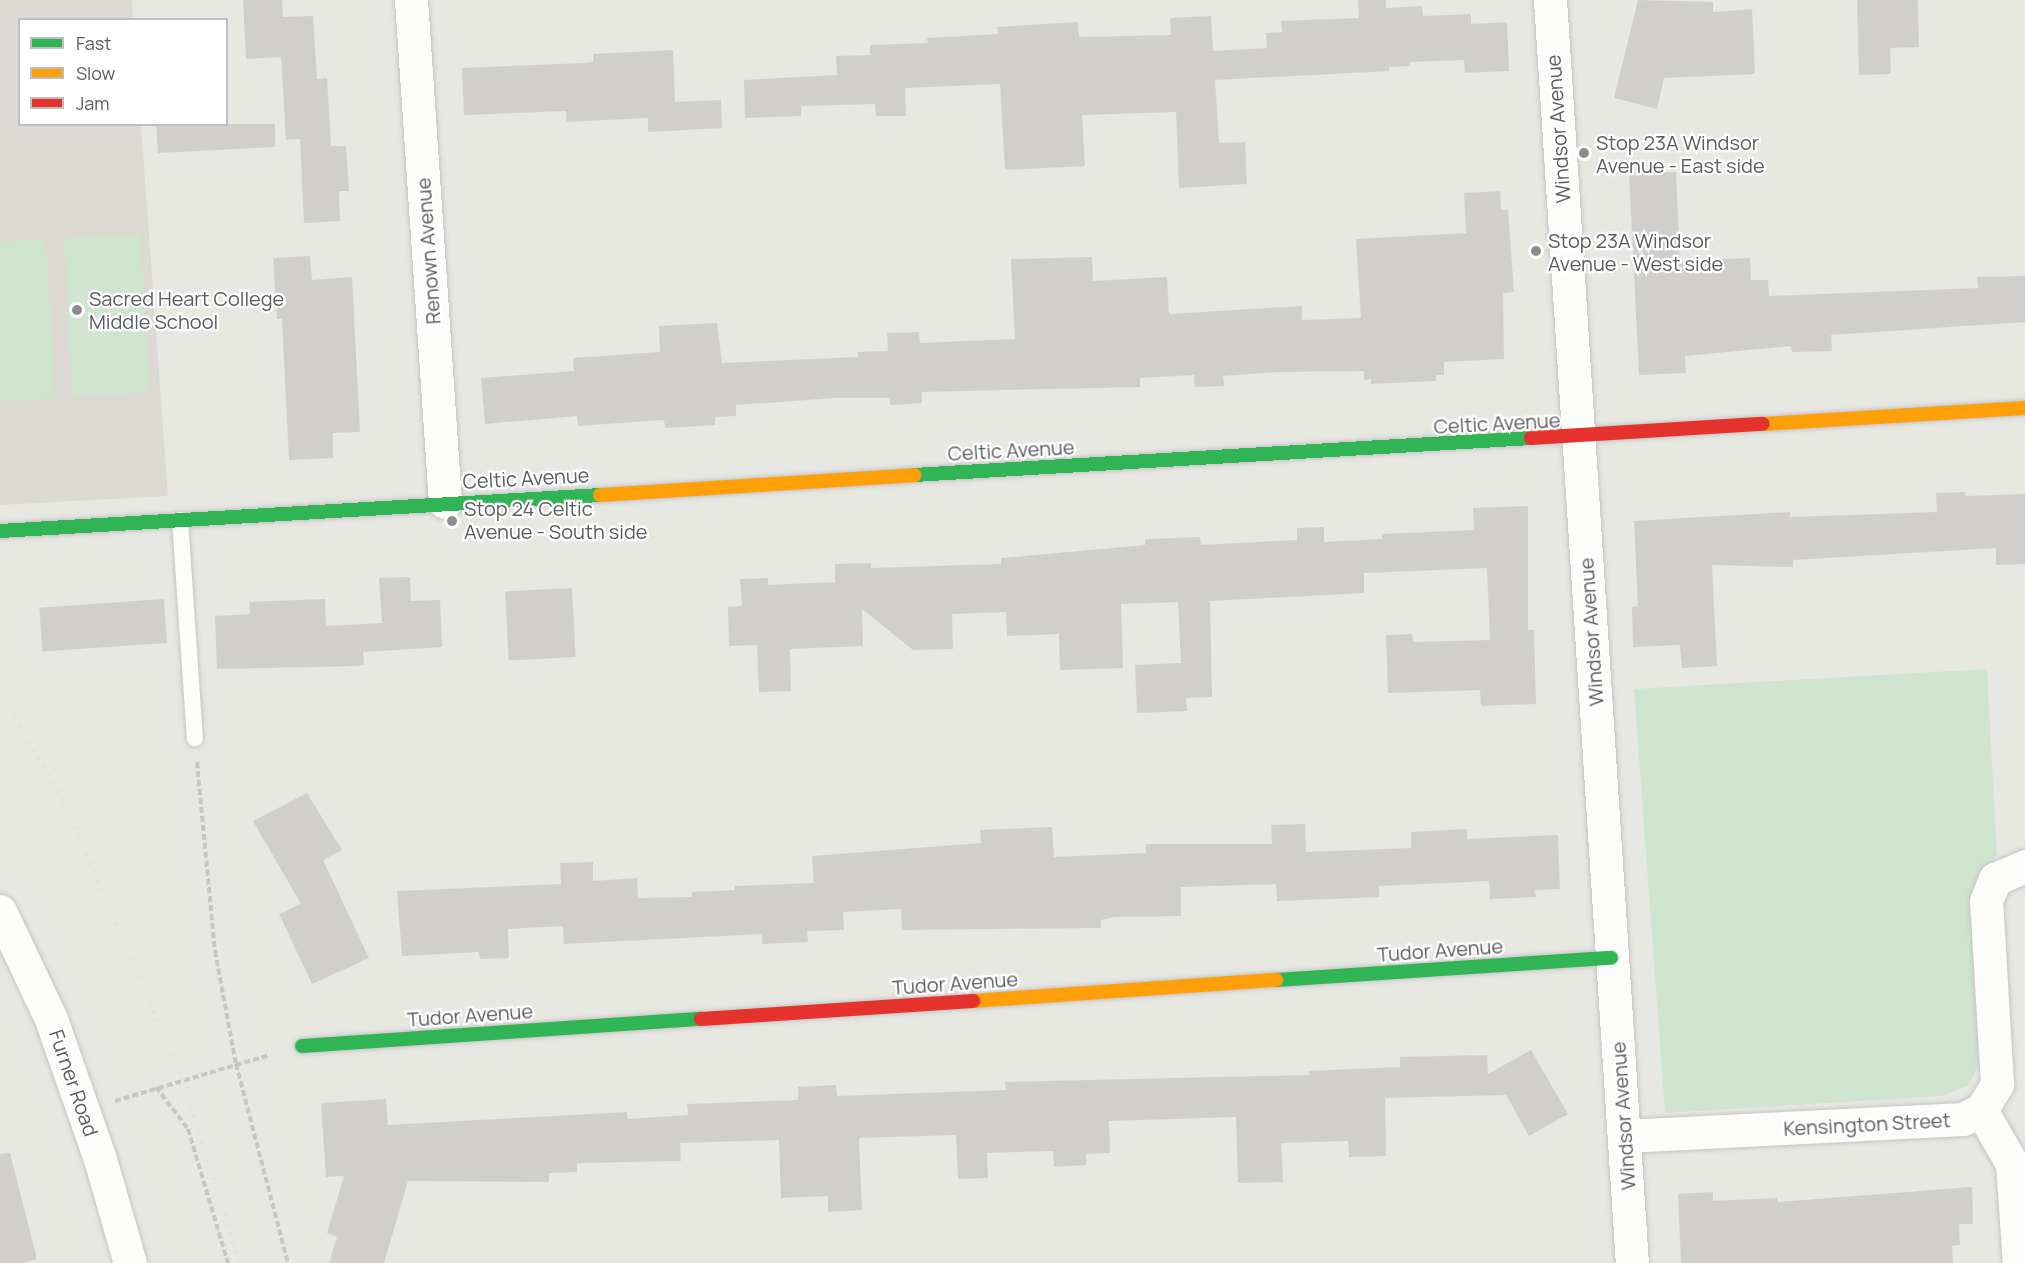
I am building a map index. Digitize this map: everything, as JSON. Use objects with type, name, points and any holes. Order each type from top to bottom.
[{"type":"street","name":"Renown Avenue","points":[[411,0],[445,502]]},
{"type":"street","name":"Windsor Avenue","points":[[1550,0],[1632,1263]]},
{"type":"street","name":"Celtic Avenue","points":[[0,531],[445,502],[1578,438],[2025,408]]},
{"type":"street","points":[[2019,1263],[2012,1164],[1981,1110],[1997,1084],[1986,901],[1995,879],[2025,866]]},
{"type":"street","name":"Furner Road","points":[[0,911],[51,1019],[130,1263]]},
{"type":"street","name":"Tudor Avenue","points":[[302,1046],[1611,958]]},
{"type":"street","name":"Kensington Street","points":[[1625,1136],[1963,1119],[1981,1110]]},
{"type":"lane","points":[[180,520],[195,738]]},
{"type":"path","points":[[195,738],[215,951],[236,1064],[288,1263]]},
{"type":"path","points":[[83,1112],[156,1087],[302,1046]]},
{"type":"path","points":[[156,1087],[188,1129],[228,1263]]},
{"type":"shaded area","name":"Sacred Heart College Middle School","points":[[0,0],[132,0],[133,18],[18,18],[18,126],[141,126],[168,496],[0,505]]},
{"type":"green space","points":[[141,234],[149,393],[72,397],[64,238]]},
{"type":"green space","points":[[46,239],[55,398],[0,402],[0,242]]},
{"type":"green space","points":[[1987,669],[1997,855],[1973,887],[1982,1057],[1969,1085],[1943,1096],[1665,1113],[1634,689]]},
{"type":"building","points":[[243,0],[282,0],[283,17],[313,16],[317,79],[327,78],[331,146],[346,146],[349,191],[339,191],[340,221],[304,223],[300,139],[286,140],[281,57],[246,59]]},
{"type":"building","points":[[1358,0],[1386,0],[1386,8],[1422,6],[1423,16],[1471,14],[1471,24],[1507,22],[1509,71],[1465,73],[1464,60],[1410,62],[1410,66],[1389,67],[1389,71],[1215,80],[1219,143],[1245,142],[1247,184],[1179,188],[1176,112],[1082,115],[1085,166],[1005,170],[1000,84],[905,88],[906,116],[876,116],[875,104],[801,106],[801,116],[745,118],[744,80],[837,75],[836,56],[870,55],[870,45],[928,43],[927,38],[998,34],[997,27],[1078,22],[1079,37],[1171,35],[1170,18],[1211,16],[1213,51],[1267,48],[1266,33],[1282,32],[1281,21],[1359,18]]},
{"type":"building","points":[[1638,0],[1713,2],[1713,12],[1752,9],[1755,74],[1664,78],[1657,109],[1614,98]]},
{"type":"building","points":[[1857,0],[1918,0],[1919,47],[1890,48],[1891,74],[1859,75]]},
{"type":"building","points":[[673,50],[675,102],[721,100],[722,128],[648,132],[648,118],[566,122],[566,111],[464,115],[462,68],[584,63],[593,62],[593,54]]},
{"type":"building","points":[[275,124],[275,147],[158,153],[156,126]]},
{"type":"building","points":[[1676,172],[1680,261],[1750,258],[1751,280],[1768,280],[1769,296],[1978,288],[1977,277],[2025,276],[2025,322],[1831,335],[1832,351],[1792,352],[1791,346],[1685,356],[1686,373],[1639,375],[1629,173]]},
{"type":"building","points":[[1500,191],[1501,210],[1508,210],[1514,292],[1503,293],[1504,359],[1444,362],[1444,375],[1436,375],[1436,381],[1371,384],[1371,379],[1364,380],[1364,371],[1280,372],[1223,376],[1224,386],[1195,387],[1194,375],[1140,378],[1140,387],[922,392],[922,403],[890,405],[890,398],[835,398],[736,405],[736,416],[715,417],[715,425],[665,428],[664,420],[578,426],[577,416],[485,424],[481,378],[574,371],[573,358],[660,352],[659,326],[717,323],[722,363],[858,357],[858,352],[888,351],[887,333],[919,332],[920,343],[1015,339],[1011,259],[1092,257],[1093,281],[1167,277],[1169,314],[1302,306],[1302,320],[1361,318],[1356,239],[1466,233],[1464,193]]},
{"type":"building","points":[[310,256],[312,280],[352,277],[360,432],[333,433],[333,458],[289,460],[282,319],[277,319],[273,258]]},
{"type":"building","points":[[1965,492],[1966,496],[2025,494],[2025,564],[1996,565],[1996,548],[1793,560],[1793,567],[1712,565],[1717,666],[1682,668],[1680,645],[1633,647],[1632,607],[1638,606],[1634,521],[1790,512],[1790,517],[1937,512],[1936,493]]},
{"type":"building","points":[[1528,506],[1528,630],[1534,630],[1536,704],[1481,706],[1480,690],[1388,693],[1386,635],[1412,634],[1413,642],[1490,640],[1487,568],[1364,573],[1364,593],[1210,601],[1212,697],[1186,698],[1187,711],[1137,713],[1135,665],[1181,663],[1178,602],[1121,604],[1123,668],[1060,670],[1059,634],[1007,636],[1006,612],[952,614],[953,649],[913,650],[862,609],[863,646],[790,649],[791,691],[759,692],[757,645],[729,646],[728,607],[742,606],[740,579],[768,578],[768,585],[835,582],[835,564],[871,563],[871,568],[1001,564],[1001,558],[1145,545],[1145,539],[1200,537],[1201,545],[1297,540],[1297,528],[1324,527],[1324,542],[1382,539],[1382,534],[1474,530],[1473,508]]},
{"type":"building","points":[[410,577],[411,601],[440,600],[442,647],[363,652],[364,665],[356,666],[217,669],[215,616],[250,614],[249,602],[325,599],[326,626],[382,623],[379,578]]},
{"type":"building","points":[[572,588],[576,657],[509,660],[505,592]]},
{"type":"building","points":[[164,599],[167,643],[42,652],[39,608]]},
{"type":"building","points":[[307,793],[342,850],[323,860],[369,958],[312,984],[279,914],[301,904],[253,821]]},
{"type":"building","points":[[1305,824],[1306,852],[1411,848],[1411,832],[1467,829],[1467,839],[1558,835],[1560,889],[1535,890],[1536,897],[1490,899],[1489,881],[1379,886],[1379,897],[1277,901],[1276,884],[1181,887],[1181,916],[1115,917],[1101,920],[1101,928],[902,930],[901,909],[843,912],[844,930],[807,931],[808,942],[762,944],[762,934],[564,944],[563,926],[508,929],[509,958],[480,959],[479,952],[402,956],[397,891],[561,884],[560,863],[593,862],[593,881],[637,878],[638,898],[692,897],[692,892],[735,890],[735,886],[814,883],[812,856],[981,843],[980,830],[1052,827],[1054,857],[1146,853],[1146,844],[1272,844],[1271,825]]},
{"type":"building","points":[[1531,1050],[1568,1114],[1529,1136],[1506,1095],[1385,1098],[1386,1156],[1349,1157],[1348,1141],[1281,1143],[1283,1182],[1238,1183],[1236,1117],[1109,1121],[1110,1153],[1086,1154],[1086,1165],[1054,1167],[1053,1151],[987,1153],[988,1178],[958,1179],[956,1135],[859,1138],[862,1210],[828,1212],[828,1196],[781,1198],[779,1140],[680,1143],[681,1161],[577,1163],[577,1172],[549,1173],[549,1182],[408,1181],[384,1263],[329,1263],[337,1237],[327,1233],[344,1176],[326,1177],[321,1103],[386,1099],[388,1125],[627,1112],[628,1119],[688,1115],[687,1104],[798,1100],[798,1087],[836,1085],[837,1096],[1006,1090],[1005,1082],[1309,1075],[1309,1071],[1400,1067],[1400,1057],[1487,1055],[1488,1074]]},
{"type":"building","points":[[10,1153],[37,1259],[23,1263],[0,1263],[0,1154]]},
{"type":"building","points":[[1972,1187],[1973,1224],[1959,1224],[1960,1245],[1952,1246],[1953,1263],[1681,1263],[1678,1194],[1713,1192],[1713,1201],[1777,1198],[1777,1202]]},
{"type":"railway","points":[[0,692],[64,801],[183,1078],[240,1263]]},
{"type":"traffic: fast","points":[[914,475],[1531,438]]},
{"type":"traffic: fast","points":[[0,531],[600,495]]},
{"type":"traffic: fast","points":[[1276,980],[1611,958]]},
{"type":"traffic: fast","points":[[302,1046],[701,1019]]},
{"type":"traffic: slow","points":[[1763,424],[2025,408]]},
{"type":"traffic: slow","points":[[600,495],[914,475]]},
{"type":"traffic: slow","points":[[973,1001],[1276,980]]},
{"type":"traffic: jam","points":[[1531,438],[1763,424]]},
{"type":"traffic: jam","points":[[701,1019],[973,1001]]},
{"type":"place","name":"Stop 23A Windsor Avenue - East side","points":[[1584,153]]},
{"type":"place","name":"Stop 23A Windsor Avenue - West side","points":[[1536,251]]},
{"type":"place","name":"Sacred Heart College Middle School","points":[[77,310]]},
{"type":"place","name":"Stop 24 Celtic Avenue - South side","points":[[452,521]]}]
